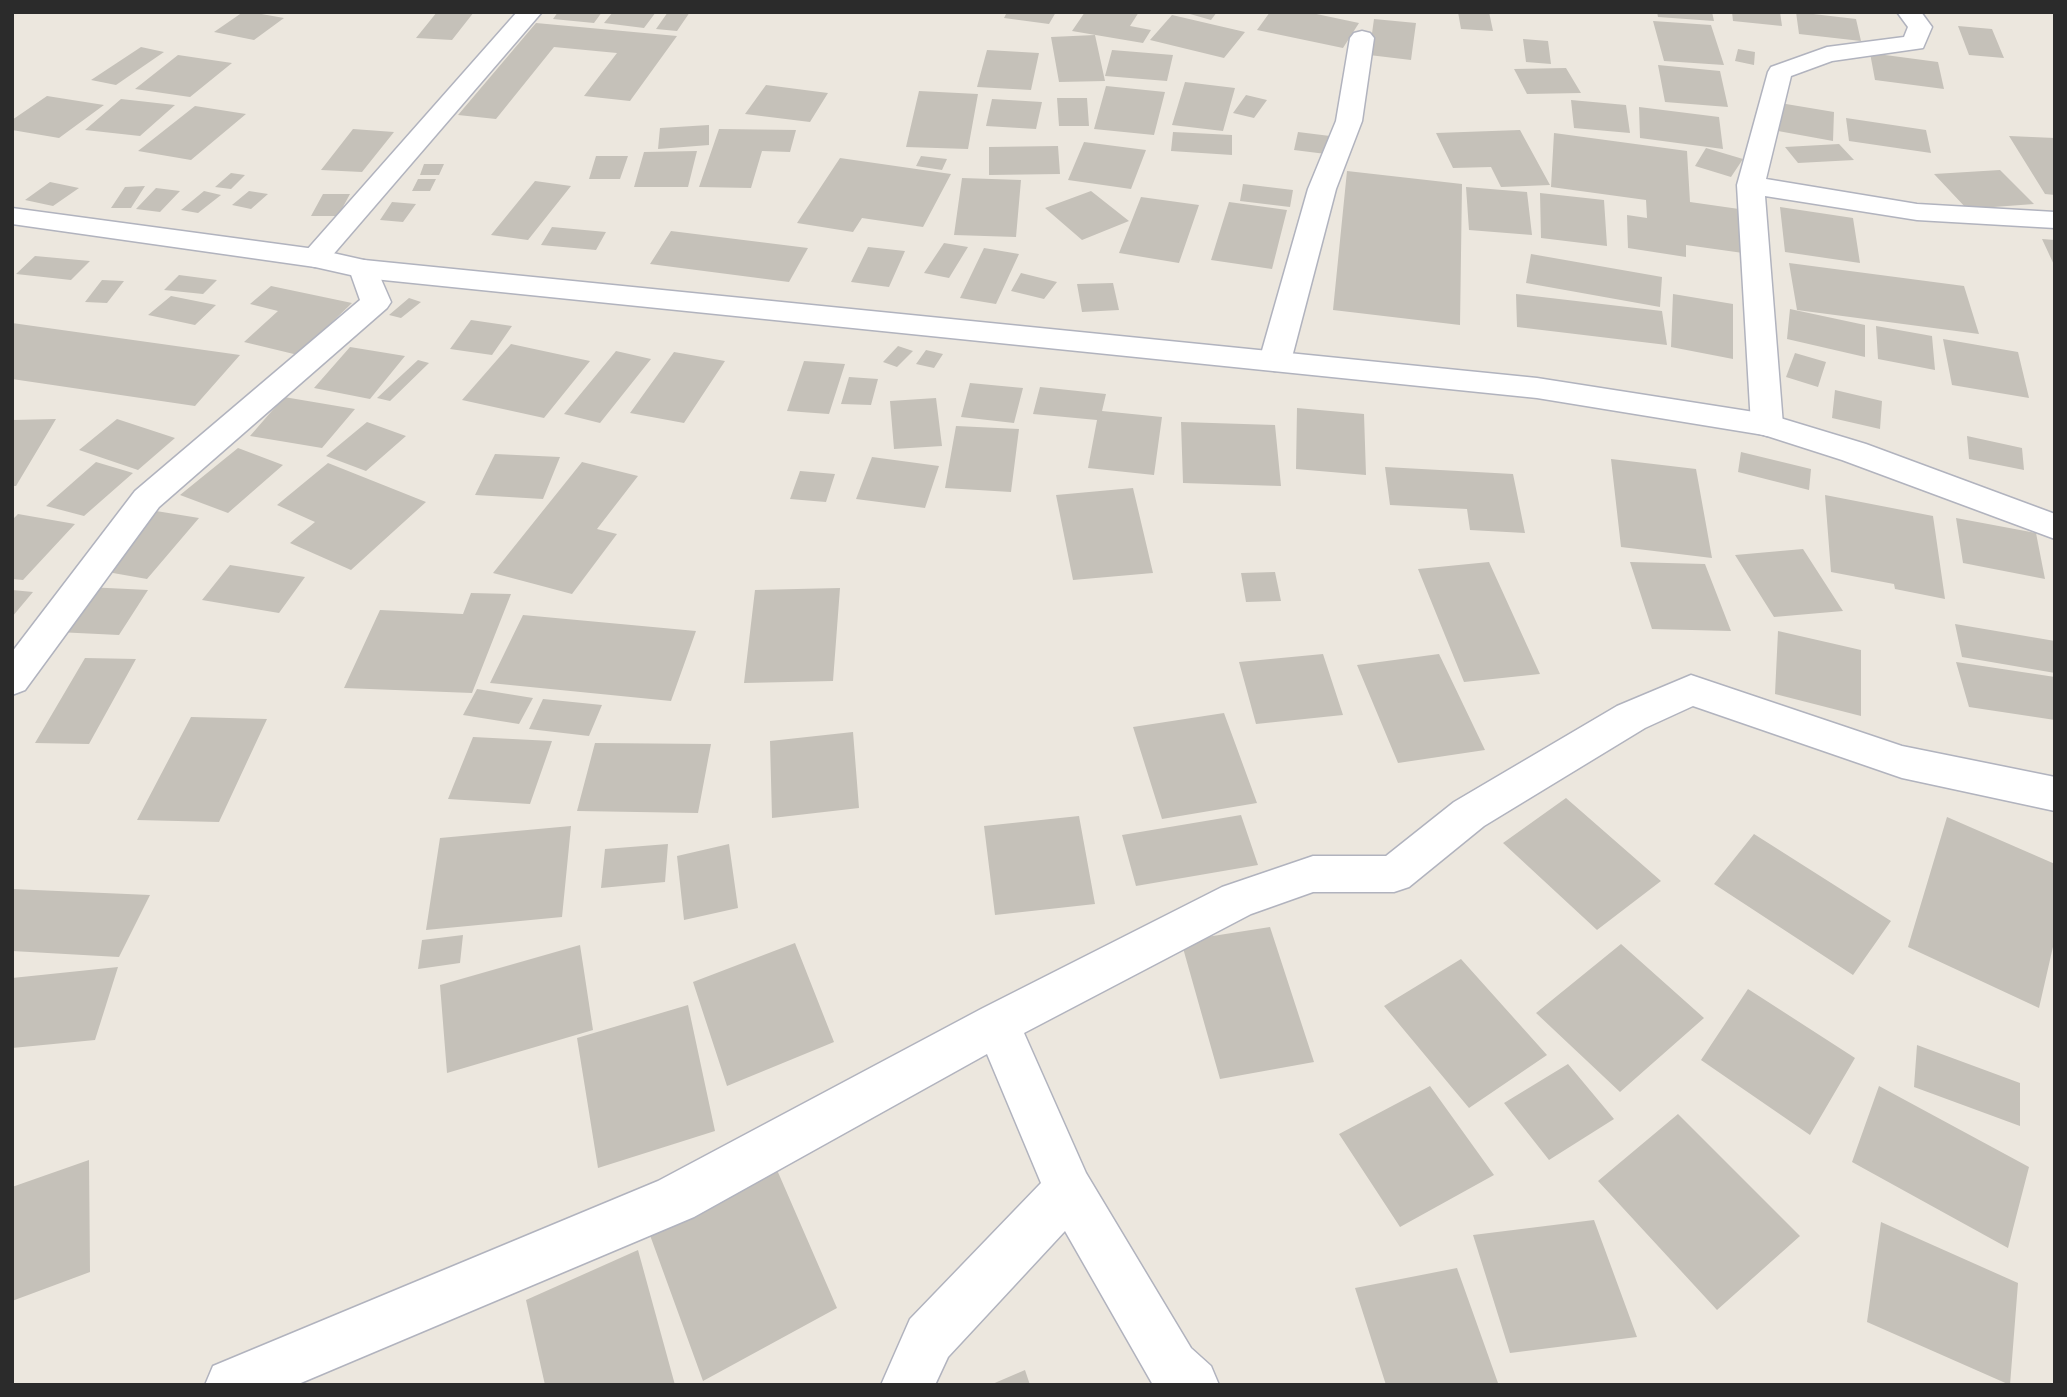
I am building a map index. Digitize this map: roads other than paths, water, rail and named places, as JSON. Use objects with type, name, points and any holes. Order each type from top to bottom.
[{"type":"street","points":[[315,258],[530,12]]},
{"type":"street","points":[[1767,425],[1751,185],[1780,72],[1827,54],[1914,43],[1920,27],[1909,12]]},
{"type":"street","points":[[1275,361],[1322,190],[1349,121],[1362,38]]},
{"type":"street","points":[[1751,185],[1917,212],[2055,220]]},
{"type":"street","points":[[12,216],[315,258],[364,269],[1538,388],[1767,425],[1854,452],[2053,528]]},
{"type":"street","points":[[12,680],[147,499],[376,302],[364,269]]},
{"type":"street","points":[[232,1385],[676,1199],[997,1024],[1237,901],[1313,874],[1394,874],[1469,814],[1631,717],[1692,690],[1902,762],[2055,794]]},
{"type":"street","points":[[997,1024],[1069,1190],[1172,1367],[1192,1385]]},
{"type":"street","points":[[908,1385],[929,1338],[1069,1190]]}]
